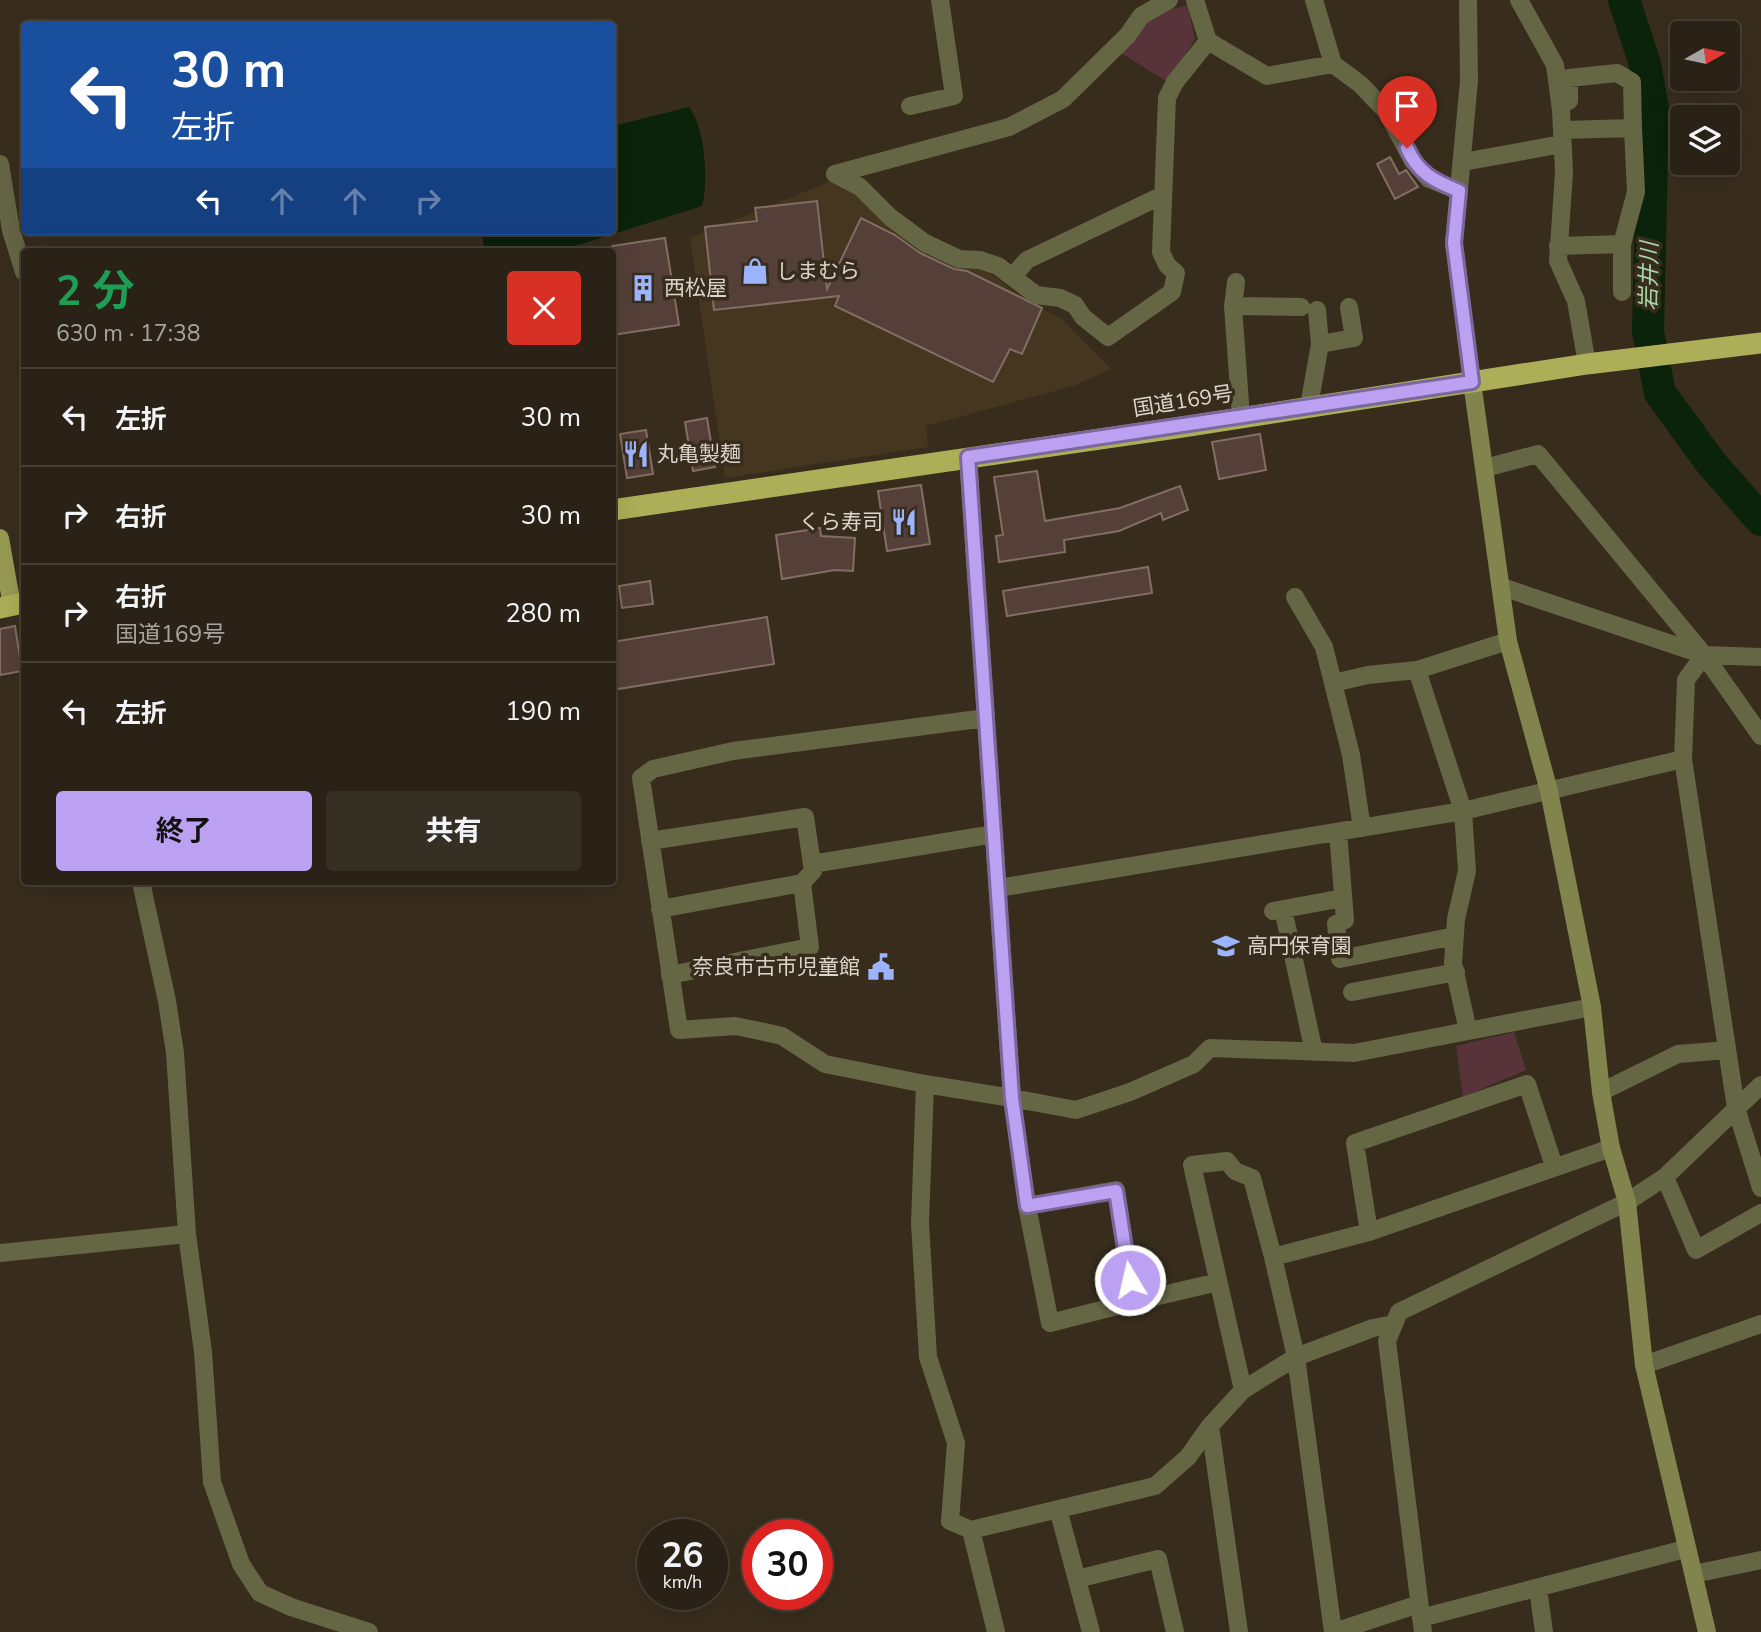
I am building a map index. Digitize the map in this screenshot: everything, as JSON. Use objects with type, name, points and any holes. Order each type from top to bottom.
[{"type":"highway","name":"国道169号","points":[[616,509],[1587,364],[1761,343]]},
{"type":"main road","points":[[0,538],[12,606]]},
{"type":"street","points":[[910,106],[954,96],[940,0]]},
{"type":"street","points":[[1169,0],[1141,16],[1128,35],[1063,99],[1020,121],[835,174],[860,187],[890,217],[925,243],[959,259],[980,260],[998,266],[1036,295],[1060,298],[1075,305],[1083,317],[1108,337],[1172,292],[1176,273],[1167,265],[1161,252],[1167,98],[1175,82],[1208,41]]},
{"type":"street","points":[[1195,0],[1208,41],[1267,76],[1333,64]]},
{"type":"street","points":[[1314,0],[1333,64],[1360,84],[1387,112],[1413,161],[1429,179],[1459,191]]},
{"type":"street","points":[[1468,0],[1469,81],[1454,243],[1508,641],[1549,790],[1592,1007],[1601,1092],[1611,1148],[1627,1202],[1644,1365],[1705,1632]]},
{"type":"street","points":[[1519,0],[1555,65],[1561,110],[1564,172],[1558,261],[1576,301],[1587,364]]},
{"type":"street","points":[[1561,110],[1569,107],[1569,78],[1617,73],[1632,82],[1636,191],[1622,244],[1622,292]]},
{"type":"street","points":[[1463,162],[1562,137],[1633,128]]},
{"type":"street","points":[[0,164],[11,230],[21,262]]},
{"type":"street","points":[[1013,276],[1027,260],[1163,195]]},
{"type":"street","points":[[1558,246],[1622,244]]},
{"type":"street","points":[[1236,282],[1233,306],[1241,417]]},
{"type":"street","points":[[1233,306],[1309,308],[1320,344],[1309,406]]},
{"type":"street","points":[[1320,344],[1354,338],[1349,307]]},
{"type":"street","points":[[1485,468],[1538,454],[1704,655],[1761,736]]},
{"type":"street","points":[[968,457],[1012,1098],[1027,1206],[1050,1323],[1218,1282]]},
{"type":"street","points":[[1502,587],[1704,655],[1761,657]]},
{"type":"street","points":[[1295,597],[1324,647],[1351,755],[1362,828]]},
{"type":"street","points":[[1334,683],[1368,675],[1417,670],[1508,641]]},
{"type":"street","points":[[1704,655],[1686,680],[1683,758],[1736,1108],[1761,1188]]},
{"type":"street","points":[[1417,670],[1464,811],[1467,871],[1455,936],[1455,972],[1468,1031]]},
{"type":"street","points":[[986,718],[733,751],[653,769],[641,778],[679,1030],[736,1026],[782,1036],[825,1064],[1076,1110],[1130,1093],[1194,1064],[1210,1048],[1354,1053],[1592,1007]]},
{"type":"street","points":[[998,888],[1464,811],[1683,758]]},
{"type":"street","points":[[650,841],[805,817],[812,864],[813,871],[802,883],[660,909]]},
{"type":"street","points":[[1338,832],[1345,920],[1336,925],[1340,959],[1455,936]]},
{"type":"street","points":[[812,864],[994,834]]},
{"type":"street","points":[[670,975],[810,947],[802,883]]},
{"type":"street","points":[[142,885],[167,1001],[175,1054],[187,1234],[203,1352],[212,1482],[241,1564],[260,1593],[291,1607],[369,1632]]},
{"type":"street","points":[[1314,1052],[1278,910],[1343,898]]},
{"type":"street","points":[[1352,992],[1455,972]]},
{"type":"street","points":[[1601,1092],[1678,1054],[1727,1050]]},
{"type":"street","points":[[925,1084],[920,1223],[928,1357],[956,1443],[950,1521],[971,1530],[1155,1486],[1188,1457],[1210,1426],[1243,1390],[1296,1357],[1373,1328],[1394,1324]]},
{"type":"street","points":[[1370,1232],[1355,1143],[1527,1084],[1554,1166]]},
{"type":"street","points":[[1421,1618],[1387,1341],[1399,1312],[1627,1202],[1665,1178],[1761,1085]]},
{"type":"street","points":[[1273,1257],[1370,1232],[1611,1148]]},
{"type":"street","points":[[1243,1390],[1192,1165],[1227,1161],[1235,1171],[1252,1178],[1296,1357],[1334,1632],[1421,1618],[1685,1549]]},
{"type":"street","points":[[1665,1178],[1696,1250],[1761,1213]]},
{"type":"street","points":[[1027,1206],[1116,1191],[1133,1302]]},
{"type":"street","points":[[0,1252],[187,1234]]},
{"type":"street","points":[[1644,1365],[1761,1324]]},
{"type":"street","points":[[1210,1426],[1239,1632]]},
{"type":"street","points":[[1058,1509],[1091,1632]]},
{"type":"street","points":[[971,1530],[996,1632]]},
{"type":"street","points":[[1077,1579],[1158,1559],[1175,1632]]},
{"type":"street","points":[[1693,1574],[1761,1560]]},
{"type":"street","points":[[1538,1588],[1544,1632]]},
{"type":"shaded area","points":[[1188,5],[1195,39],[1168,82],[1121,53],[1154,14]]},
{"type":"shaded area","points":[[689,107],[699,128],[704,155],[702,206],[616,233],[616,125]]},
{"type":"shaded area","points":[[829,182],[839,182],[983,268],[1031,304],[1061,318],[1111,369],[1073,386],[926,426],[928,447],[725,478],[690,238]]},
{"type":"shaded area","points":[[482,235],[610,235],[569,248],[484,248]]},
{"type":"shaded area","points":[[1514,1032],[1526,1070],[1463,1097],[1456,1046]]},
{"type":"building","points":[[1390,157],[1399,174],[1406,170],[1418,187],[1395,199],[1377,164]]},
{"type":"building","points":[[817,201],[827,289],[861,218],[895,235],[920,253],[954,269],[967,271],[1042,308],[1022,354],[1010,349],[993,382],[835,306],[839,296],[714,310],[705,227],[757,221],[755,208]]},
{"type":"building","name":"西松屋","points":[[665,238],[679,325],[616,334],[616,248],[612,246]]},
{"type":"building","points":[[707,418],[715,467],[693,471],[685,422]]},
{"type":"building","name":"丸亀製麺","points":[[646,430],[653,474],[627,478],[620,434]]},
{"type":"building","points":[[1260,434],[1266,470],[1219,479],[1212,442]]},
{"type":"building","points":[[1037,471],[1045,521],[1120,508],[1180,486],[1188,510],[1163,520],[1161,513],[1119,531],[1064,540],[1065,552],[999,562],[996,536],[1003,535],[994,477]]},
{"type":"building","name":"くら寿司","points":[[921,485],[930,544],[887,551],[878,491]]},
{"type":"building","points":[[820,528],[821,536],[855,538],[853,571],[835,570],[782,579],[776,535]]},
{"type":"building","points":[[1148,567],[1152,593],[1007,616],[1003,591]]},
{"type":"building","points":[[650,581],[653,604],[622,608],[619,586]]},
{"type":"building","points":[[767,617],[774,664],[616,689],[616,641]]},
{"type":"building","points":[[15,626],[21,671],[0,675],[0,629]]},
{"type":"waterway","name":"岩井川","points":[[1624,0],[1645,64],[1653,109],[1648,332],[1660,393],[1711,463],[1761,520]]},
{"type":"place","name":"しまむら","points":[[755,271]]},
{"type":"place","name":"西松屋","points":[[643,288]]},
{"type":"place","name":"丸亀製麺","points":[[636,454]]},
{"type":"place","name":"くら寿司","points":[[904,522]]},
{"type":"place","name":"高円保育園","points":[[1226,946]]},
{"type":"place","name":"奈良市古市児童館","points":[[881,967]]},
{"type":"route","points":[[1130,1280],[1116,1191],[1027,1206],[1012,1098],[968,457],[1472,382],[1469,339],[1454,243],[1459,191],[1429,179],[1413,161],[1407,148]]}]
